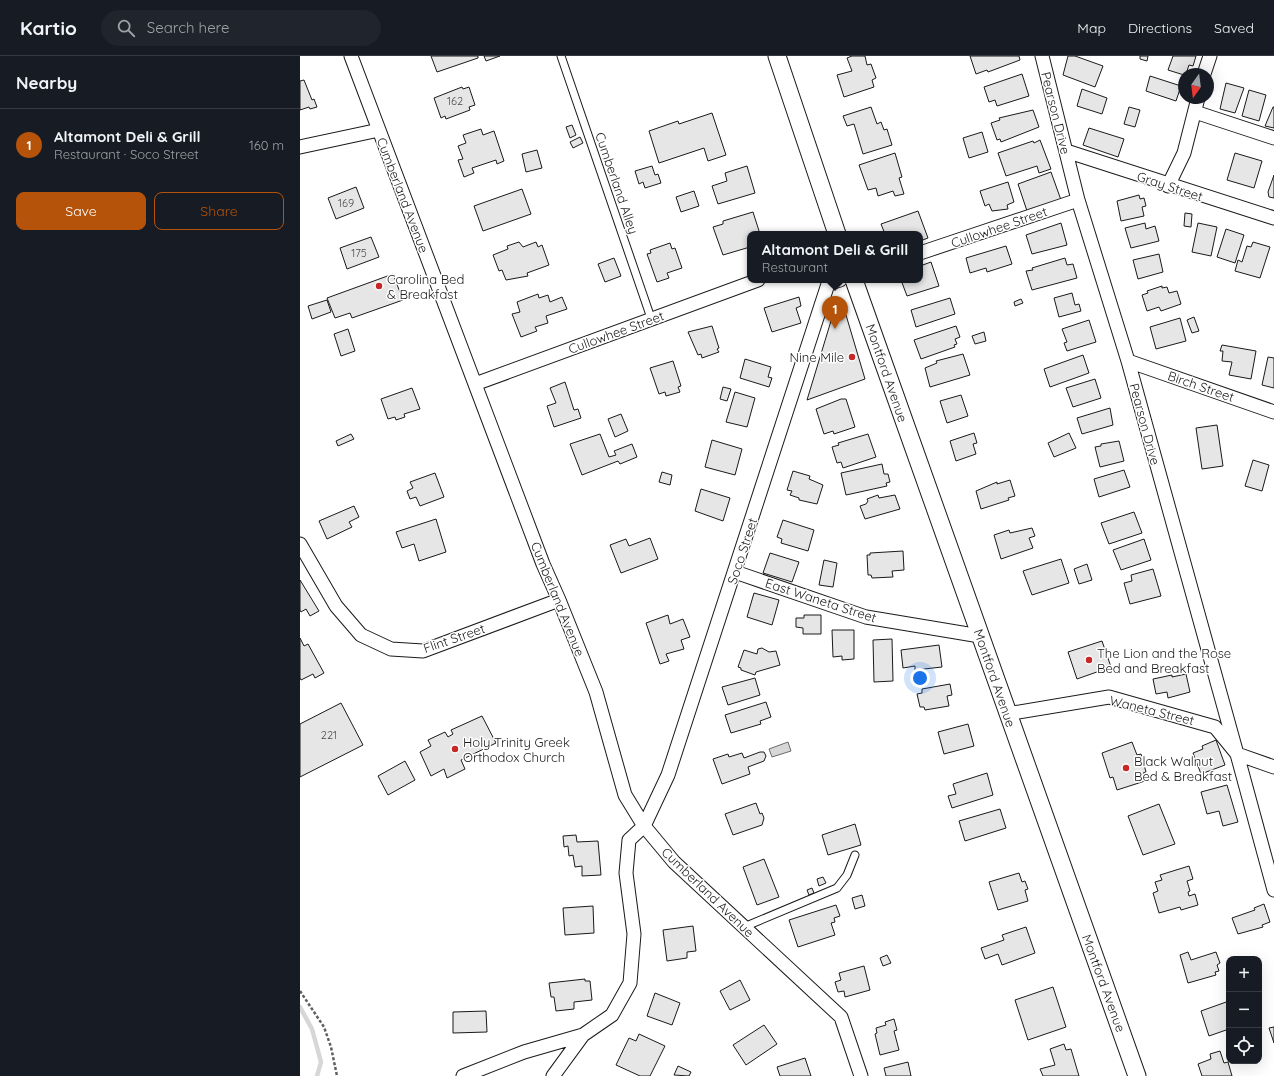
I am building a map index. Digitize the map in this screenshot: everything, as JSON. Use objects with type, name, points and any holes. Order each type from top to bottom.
[{"type":"street","name":"Cumberland Avenue","points":[[350,56],[542,564],[559,600],[596,692],[625,795],[644,826],[674,862],[840,1016],[861,1076]]},
{"type":"street","points":[[776,56],[836,231]]},
{"type":"street","name":"Pearson Drive","points":[[1042,56],[1078,200],[1128,361],[1274,890]]},
{"type":"street","points":[[1206,68],[1210,56]]},
{"type":"street","points":[[1168,186],[1184,153],[1197,104]]},
{"type":"street","points":[[1195,112],[1274,138]]},
{"type":"street","points":[[300,147],[379,130]]},
{"type":"street","name":"Gray Street","points":[[1066,151],[1168,186],[1274,218]]},
{"type":"street","name":"Cullowhee Street","points":[[923,252],[1078,200]]},
{"type":"street","name":"Cullowhee Street","points":[[475,384],[750,283]]},
{"type":"street","name":"Soco Street","points":[[644,826],[668,774],[828,284],[831,283]]},
{"type":"street","name":"Montford Avenue","points":[[855,283],[1007,714],[1137,1076]]},
{"type":"street","name":"Birch Street","points":[[1128,361],[1274,412]]},
{"type":"street","name":"Flint Street","points":[[300,544],[336,606],[361,635],[391,649],[423,651],[559,600]]},
{"type":"street","name":"East Waneta Street","points":[[735,572],[866,617],[980,636]]},
{"type":"street","name":"Waneta Street","points":[[1007,714],[1108,697],[1216,727],[1237,754]]},
{"type":"street","points":[[1237,754],[1274,767]]},
{"type":"street","points":[[462,1076],[524,1052],[583,1035],[612,1015],[630,983],[634,934],[626,873],[629,840],[644,826]]},
{"type":"street","points":[[553,1076],[583,1035]]},
{"type":"lane","name":"Cumberland Alley","points":[[561,56],[651,318]]},
{"type":"lane","points":[[744,927],[837,888],[847,875],[855,855]]},
{"type":"path","points":[[300,991],[324,1027],[332,1047],[337,1076]]},
{"type":"shaded area","points":[[788,742],[791,751],[772,757],[769,749]]},
{"type":"building","points":[[431,56],[478,56],[478,58],[437,72]]},
{"type":"building","points":[[484,56],[500,56],[486,61]]},
{"type":"building","points":[[852,56],[865,56],[867,65],[871,64],[876,78],[872,80],[874,87],[844,97],[837,75],[852,71],[847,58]]},
{"type":"building","points":[[970,56],[1019,56],[1020,60],[988,72],[987,70],[976,74]]},
{"type":"building","points":[[1068,56],[1075,56],[1103,66],[1095,87],[1063,75]]},
{"type":"building","points":[[1140,56],[1148,56],[1147,61],[1140,59]]},
{"type":"building","points":[[1173,56],[1196,56],[1193,66],[1189,65],[1188,68],[1178,68],[1178,73],[1168,70]]},
{"type":"building","points":[[1022,74],[1029,96],[997,106],[995,100],[989,102],[984,87]]},
{"type":"building","points":[[1150,76],[1178,85],[1178,95],[1176,101],[1146,91]]},
{"type":"building","points":[[304,80],[312,100],[314,99],[317,107],[310,109],[309,107],[300,110],[300,81]]},
{"type":"building","points":[[1226,83],[1244,88],[1235,113],[1220,109]]},
{"type":"building","points":[[462,87],[463,89],[469,87],[475,105],[469,107],[470,110],[446,119],[445,116],[441,118],[434,98]]},
{"type":"building","points":[[1082,89],[1107,98],[1102,114],[1077,106]]},
{"type":"building","points":[[1249,90],[1266,95],[1259,121],[1242,116]]},
{"type":"building","points":[[871,107],[877,124],[881,122],[884,130],[887,129],[892,145],[863,154],[854,124],[847,126],[843,116]]},
{"type":"building","points":[[1129,107],[1140,110],[1135,127],[1124,124]]},
{"type":"building","points":[[1274,107],[1274,128],[1265,126]]},
{"type":"building","points":[[1033,110],[1039,127],[1001,142],[1000,139],[997,140],[991,123],[1000,120],[999,118]]},
{"type":"building","points":[[712,113],[726,155],[708,161],[704,148],[659,163],[649,131],[678,121],[679,124]]},
{"type":"building","points":[[572,125],[576,135],[570,138],[566,127]]},
{"type":"building","points":[[1089,128],[1124,139],[1118,157],[1083,145]]},
{"type":"building","points":[[481,129],[483,135],[494,131],[504,161],[497,164],[496,160],[472,168],[474,173],[464,177],[458,160],[463,159],[458,146],[466,143],[463,135]]},
{"type":"building","points":[[982,132],[988,152],[969,158],[963,138]]},
{"type":"building","points":[[580,137],[583,143],[573,148],[570,142]]},
{"type":"building","points":[[1040,140],[1051,169],[1039,173],[1037,166],[1006,176],[998,153]]},
{"type":"building","points":[[537,150],[542,168],[526,172],[522,154]]},
{"type":"building","points":[[895,153],[902,177],[899,178],[904,194],[895,196],[893,191],[878,196],[876,188],[868,190],[859,165]]},
{"type":"building","points":[[1235,153],[1262,161],[1254,188],[1227,180]]},
{"type":"building","points":[[652,166],[655,175],[658,174],[661,183],[645,188],[643,182],[639,184],[635,171]]},
{"type":"building","points":[[747,166],[755,193],[718,204],[712,186],[727,181],[725,173]]},
{"type":"building","points":[[1051,172],[1061,200],[1027,211],[1018,184]]},
{"type":"building","points":[[1274,175],[1274,198],[1269,197],[1268,192]]},
{"type":"building","points":[[1008,182],[1014,202],[1007,205],[1008,209],[992,211],[989,204],[985,206],[980,191]]},
{"type":"building","points":[[356,187],[364,208],[336,219],[328,198]]},
{"type":"building","points":[[522,189],[531,214],[483,231],[474,206]]},
{"type":"building","points":[[694,191],[699,206],[681,212],[676,197]]},
{"type":"building","points":[[1139,195],[1140,199],[1144,198],[1146,206],[1142,207],[1144,216],[1121,221],[1117,201]]},
{"type":"building","points":[[918,211],[928,238],[923,240],[923,231],[884,231],[881,224]]},
{"type":"building","points":[[753,212],[759,231],[747,231],[747,248],[723,255],[713,227],[723,224],[723,221]]},
{"type":"building","points":[[1185,213],[1192,214],[1191,227],[1184,226]]},
{"type":"building","points":[[1061,223],[1067,245],[1032,254],[1026,235]]},
{"type":"building","points":[[1145,223],[1146,229],[1155,226],[1159,241],[1131,248],[1125,228]]},
{"type":"building","points":[[1198,223],[1217,227],[1211,256],[1192,252]]},
{"type":"building","points":[[1226,229],[1244,235],[1235,263],[1217,257]]},
{"type":"building","points":[[371,237],[379,257],[347,269],[340,248]]},
{"type":"building","points":[[519,242],[523,247],[536,242],[538,247],[542,245],[549,265],[527,273],[528,276],[506,280],[502,270],[499,271],[493,255],[508,249],[507,246]]},
{"type":"building","points":[[1253,242],[1270,247],[1260,278],[1235,271],[1238,260],[1242,262],[1247,246],[1251,247]]},
{"type":"building","points":[[670,243],[672,249],[675,248],[682,268],[667,273],[669,278],[657,282],[647,254],[651,253],[650,250]]},
{"type":"building","points":[[1006,246],[1012,264],[987,272],[986,268],[970,273],[966,258]]},
{"type":"building","points":[[1159,254],[1163,272],[1138,279],[1133,260]]},
{"type":"building","points":[[614,258],[621,276],[605,282],[598,264]]},
{"type":"building","points":[[1065,258],[1067,265],[1073,264],[1077,278],[1032,290],[1026,271],[1033,270],[1032,268]]},
{"type":"building","points":[[931,262],[939,286],[907,296],[902,283],[923,283],[923,265]]},
{"type":"building","name":"Carolina Bed & Breakfast","points":[[393,274],[403,300],[352,318],[350,313],[335,318],[327,298]]},
{"type":"building","points":[[1162,286],[1162,288],[1167,287],[1169,293],[1177,291],[1181,304],[1161,311],[1159,307],[1147,311],[1142,295],[1148,293],[1147,291]]},
{"type":"building","points":[[1072,293],[1075,305],[1079,304],[1081,311],[1059,317],[1054,298]]},
{"type":"building","points":[[538,294],[539,298],[548,295],[550,302],[562,297],[567,309],[546,316],[548,323],[535,327],[537,331],[521,337],[512,314],[520,312],[517,302]]},
{"type":"building","points":[[799,297],[801,306],[796,308],[801,323],[772,332],[764,308]]},
{"type":"building","points":[[950,298],[955,314],[916,327],[911,310]]},
{"type":"building","points":[[1021,299],[1023,303],[1015,306],[1014,302]]},
{"type":"building","points":[[327,300],[331,312],[312,319],[308,306]]},
{"type":"building","points":[[834,311],[846,315],[865,379],[807,400]]},
{"type":"building","points":[[1194,317],[1199,331],[1192,333],[1187,320]]},
{"type":"building","points":[[1180,318],[1186,341],[1156,349],[1150,327]]},
{"type":"building","points":[[1089,320],[1096,342],[1067,351],[1064,343],[1067,342],[1062,329]]},
{"type":"building","points":[[712,326],[719,352],[702,358],[701,354],[698,355],[688,332]]},
{"type":"building","points":[[956,326],[960,337],[955,339],[957,344],[954,345],[955,347],[921,359],[914,340]]},
{"type":"building","points":[[348,329],[355,351],[341,356],[334,334]]},
{"type":"building","points":[[984,332],[986,341],[975,344],[972,336]]},
{"type":"building","points":[[1222,345],[1256,351],[1251,379],[1229,375],[1232,362],[1222,361],[1223,351],[1220,351]]},
{"type":"building","points":[[963,354],[970,375],[930,387],[925,368],[937,363],[936,361]]},
{"type":"building","points":[[1083,355],[1089,373],[1050,387],[1044,369]]},
{"type":"building","points":[[1268,357],[1274,358],[1274,388],[1262,385]]},
{"type":"building","points":[[745,359],[771,367],[768,377],[772,378],[769,387],[740,378]]},
{"type":"building","points":[[673,361],[681,386],[678,387],[680,392],[666,396],[665,392],[659,394],[650,368]]},
{"type":"building","points":[[1095,379],[1101,398],[1073,407],[1066,388]]},
{"type":"building","points":[[565,382],[574,410],[578,409],[581,418],[554,427],[547,406],[556,403],[550,388]]},
{"type":"building","points":[[723,387],[731,389],[727,401],[720,399]]},
{"type":"building","points":[[412,388],[420,409],[404,414],[405,417],[396,420],[395,417],[388,419],[381,399]]},
{"type":"building","points":[[735,392],[755,398],[747,427],[726,422]]},
{"type":"building","points":[[961,395],[968,416],[947,423],[940,401]]},
{"type":"building","points":[[841,399],[846,399],[855,427],[834,434],[833,431],[824,434],[816,409]]},
{"type":"building","points":[[1110,408],[1113,425],[1082,434],[1077,418]]},
{"type":"building","points":[[621,414],[628,431],[615,437],[608,419]]},
{"type":"building","points":[[1217,425],[1223,466],[1202,469],[1196,428]]},
{"type":"building","points":[[974,433],[977,443],[973,444],[976,454],[956,461],[950,441]]},
{"type":"building","points":[[1069,433],[1076,448],[1054,457],[1048,443]]},
{"type":"building","points":[[351,434],[354,439],[338,446],[336,441]]},
{"type":"building","points":[[600,434],[609,457],[616,455],[614,451],[632,444],[637,457],[620,464],[618,461],[582,475],[570,444]]},
{"type":"building","points":[[868,434],[876,457],[843,468],[841,462],[837,463],[832,447],[839,445],[838,443]]},
{"type":"building","points":[[712,440],[742,449],[735,475],[705,467]]},
{"type":"building","points":[[1119,441],[1124,461],[1100,467],[1095,447],[1101,446],[1101,444]]},
{"type":"building","points":[[1253,460],[1269,465],[1262,491],[1245,486]]},
{"type":"building","points":[[882,464],[884,474],[888,474],[890,482],[886,483],[887,486],[846,495],[841,473]]},
{"type":"building","points":[[1124,470],[1130,487],[1099,497],[1094,479]]},
{"type":"building","points":[[793,471],[810,476],[809,479],[823,485],[817,504],[799,500],[799,498],[790,495],[792,491],[787,490]]},
{"type":"building","points":[[662,472],[672,475],[670,485],[659,482]]},
{"type":"building","points":[[435,473],[444,497],[420,506],[416,497],[410,499],[407,491],[413,488],[410,482]]},
{"type":"building","points":[[1010,480],[1015,496],[1008,498],[1009,500],[981,509],[976,491],[997,482],[997,484]]},
{"type":"building","points":[[701,489],[730,498],[723,521],[695,511]]},
{"type":"building","points":[[878,495],[879,498],[895,495],[900,509],[865,519],[860,506],[866,504],[868,501],[867,499]]},
{"type":"building","points":[[354,506],[359,517],[349,522],[352,527],[327,539],[319,521]]},
{"type":"building","points":[[1134,512],[1142,533],[1109,544],[1101,523]]},
{"type":"building","points":[[436,519],[446,552],[419,561],[414,544],[402,548],[396,532]]},
{"type":"building","points":[[783,520],[814,530],[808,551],[781,543],[782,539],[777,537]]},
{"type":"building","points":[[1032,528],[1035,536],[1029,538],[1033,548],[1001,559],[994,535],[1009,530],[1010,533]]},
{"type":"building","points":[[650,538],[658,559],[621,573],[610,545],[626,539],[629,546]]},
{"type":"building","points":[[1144,539],[1151,560],[1121,570],[1113,550]]},
{"type":"building","points":[[903,551],[904,570],[892,571],[893,577],[872,578],[871,575],[868,575],[867,555],[870,555],[870,553]]},
{"type":"building","points":[[770,553],[799,562],[792,582],[763,573]]},
{"type":"building","points":[[1061,559],[1069,583],[1032,595],[1023,571]]},
{"type":"building","points":[[824,560],[837,563],[833,587],[819,585]]},
{"type":"building","points":[[1087,564],[1092,580],[1079,584],[1074,569]]},
{"type":"building","points":[[1153,569],[1161,596],[1130,604],[1124,583],[1132,581],[1131,575]]},
{"type":"building","points":[[300,580],[319,611],[310,616],[306,609],[301,612],[300,610]]},
{"type":"building","points":[[754,593],[779,600],[772,625],[747,617]]},
{"type":"building","points":[[668,615],[670,624],[683,619],[690,637],[681,640],[684,649],[666,654],[669,661],[660,664],[646,623]]},
{"type":"building","points":[[804,615],[821,615],[821,634],[803,634],[803,628],[796,627],[796,618],[804,618]]},
{"type":"building","points":[[832,630],[854,630],[854,659],[842,660],[842,656],[833,657]]},
{"type":"building","points":[[300,638],[304,646],[308,644],[324,673],[315,678],[313,674],[301,680],[300,678]]},
{"type":"building","points":[[892,639],[893,681],[874,682],[873,640]]},
{"type":"building","name":"The Lion and the Rose Bed and Breakfast","points":[[1102,641],[1111,667],[1077,679],[1068,652]]},
{"type":"building","points":[[939,645],[942,667],[915,670],[915,666],[903,668],[901,650]]},
{"type":"building","points":[[762,648],[769,652],[776,651],[780,665],[756,672],[755,675],[741,670],[741,668],[738,667],[744,650],[757,654],[758,649]]},
{"type":"building","points":[[1186,674],[1190,692],[1168,698],[1167,692],[1156,694],[1153,679]]},
{"type":"building","points":[[755,678],[760,695],[728,705],[722,687]]},
{"type":"building","points":[[950,684],[952,695],[947,696],[949,706],[925,710],[924,707],[920,707],[917,694],[922,693],[922,689]]},
{"type":"building","points":[[766,702],[771,717],[760,721],[761,724],[731,733],[725,715]]},
{"type":"building","points":[[341,703],[363,745],[300,777],[300,724]]},
{"type":"building","name":"Holy Trinity Greek Orthodox Church","points":[[482,716],[496,743],[461,760],[465,769],[447,778],[444,769],[431,776],[420,752],[431,746],[428,740],[445,732],[448,737],[453,734],[451,730]]},
{"type":"building","points":[[968,724],[974,746],[944,754],[938,732]]},
{"type":"building","points":[[1216,740],[1225,765],[1201,774],[1193,753],[1203,749],[1202,746]]},
{"type":"building","name":"Black Walnut Bed & Breakfast","points":[[1132,742],[1137,755],[1141,754],[1146,772],[1143,773],[1145,781],[1117,790],[1113,777],[1110,778],[1102,753]]},
{"type":"building","points":[[764,752],[766,756],[764,761],[748,767],[750,774],[722,784],[713,759],[728,754],[729,757],[742,753],[744,758]]},
{"type":"building","points":[[405,761],[415,780],[388,795],[378,776]]},
{"type":"building","points":[[987,773],[993,795],[952,808],[948,796],[956,794],[953,784]]},
{"type":"building","points":[[1227,785],[1238,822],[1223,826],[1219,811],[1207,814],[1201,792]]},
{"type":"building","points":[[756,803],[760,814],[762,813],[764,818],[762,825],[733,835],[725,814]]},
{"type":"building","points":[[1159,804],[1175,844],[1143,855],[1128,816]]},
{"type":"building","points":[[1000,809],[1006,828],[965,841],[959,821]]},
{"type":"building","points":[[855,824],[861,845],[828,855],[822,835]]},
{"type":"building","points":[[576,835],[577,842],[598,841],[601,875],[582,876],[582,866],[575,867],[573,855],[569,856],[568,846],[564,847],[563,836]]},
{"type":"building","points":[[764,859],[779,897],[757,905],[743,867]]},
{"type":"building","points":[[1189,866],[1193,879],[1187,881],[1190,891],[1188,892],[1189,896],[1195,894],[1198,905],[1181,910],[1180,907],[1159,913],[1153,893],[1158,891],[1155,882],[1162,880],[1160,875]]},
{"type":"building","points":[[1019,873],[1022,882],[1025,881],[1028,889],[1025,890],[1028,901],[998,910],[989,882]]},
{"type":"building","points":[[823,877],[826,883],[819,886],[817,879]]},
{"type":"building","points":[[812,888],[814,893],[809,895],[807,890]]},
{"type":"building","points":[[862,895],[865,906],[855,909],[852,898]]},
{"type":"building","points":[[1264,904],[1270,922],[1262,925],[1263,927],[1238,934],[1232,918],[1255,910],[1254,908]]},
{"type":"building","points":[[836,905],[840,916],[834,918],[835,922],[831,923],[835,935],[798,947],[789,920]]},
{"type":"building","points":[[593,906],[594,933],[565,935],[563,908]]},
{"type":"building","points":[[693,926],[696,951],[687,952],[687,958],[667,961],[663,930]]},
{"type":"building","points":[[1026,927],[1035,953],[1002,965],[998,954],[985,959],[981,948],[1004,940],[1002,935]]},
{"type":"building","points":[[1188,952],[1191,960],[1216,952],[1220,963],[1217,965],[1219,971],[1215,972],[1216,975],[1188,983],[1180,955]]},
{"type":"building","points":[[887,955],[891,963],[883,966],[880,958]]},
{"type":"building","points":[[864,966],[870,990],[845,997],[844,991],[838,992],[835,982],[841,980],[839,973]]},
{"type":"building","points":[[585,979],[585,981],[590,981],[592,1000],[574,1002],[574,1009],[556,1011],[554,997],[551,997],[549,983]]},
{"type":"building","points":[[740,980],[750,1000],[730,1010],[720,991]]},
{"type":"building","points":[[1053,987],[1066,1027],[1028,1040],[1015,1000]]},
{"type":"building","points":[[655,993],[680,1003],[672,1025],[647,1016]]},
{"type":"building","points":[[1226,1002],[1226,1030],[1209,1036],[1201,1011]]},
{"type":"building","points":[[486,1011],[487,1032],[453,1033],[453,1012]]},
{"type":"building","points":[[894,1019],[897,1030],[894,1031],[899,1050],[880,1055],[875,1034],[877,1033],[876,1028],[886,1025],[885,1022]]},
{"type":"building","points":[[764,1025],[777,1044],[746,1065],[733,1045]]},
{"type":"building","points":[[1274,1027],[1274,1043],[1269,1028]]},
{"type":"building","points":[[639,1034],[665,1046],[650,1076],[640,1076],[616,1065],[629,1038],[636,1041]]},
{"type":"building","points":[[1064,1044],[1066,1050],[1071,1049],[1079,1076],[1043,1076],[1040,1069],[1055,1065],[1050,1049]]},
{"type":"building","points":[[1220,1051],[1224,1063],[1229,1064],[1232,1076],[1202,1076],[1198,1064],[1211,1059],[1210,1054]]},
{"type":"building","points":[[805,1058],[811,1076],[780,1076],[777,1067]]},
{"type":"building","points":[[908,1062],[911,1076],[886,1076],[884,1068]]},
{"type":"building","points":[[678,1066],[691,1072],[689,1076],[674,1075]]},
{"type":"waterway","points":[[300,1007],[312,1029],[321,1062],[317,1076]]},
{"type":"place","name":"Carolina Bed & Breakfast","points":[[379,286]]},
{"type":"place","name":"Altamont Deli & Grill","points":[[835,329]]},
{"type":"place","name":"Nine Mile","points":[[852,357]]},
{"type":"place","name":"The Lion and the Rose Bed and Breakfast","points":[[1089,660]]},
{"type":"place","name":"Holy Trinity Greek Orthodox Church","points":[[455,749]]},
{"type":"place","name":"Black Walnut Bed & Breakfast","points":[[1126,768]]}]
